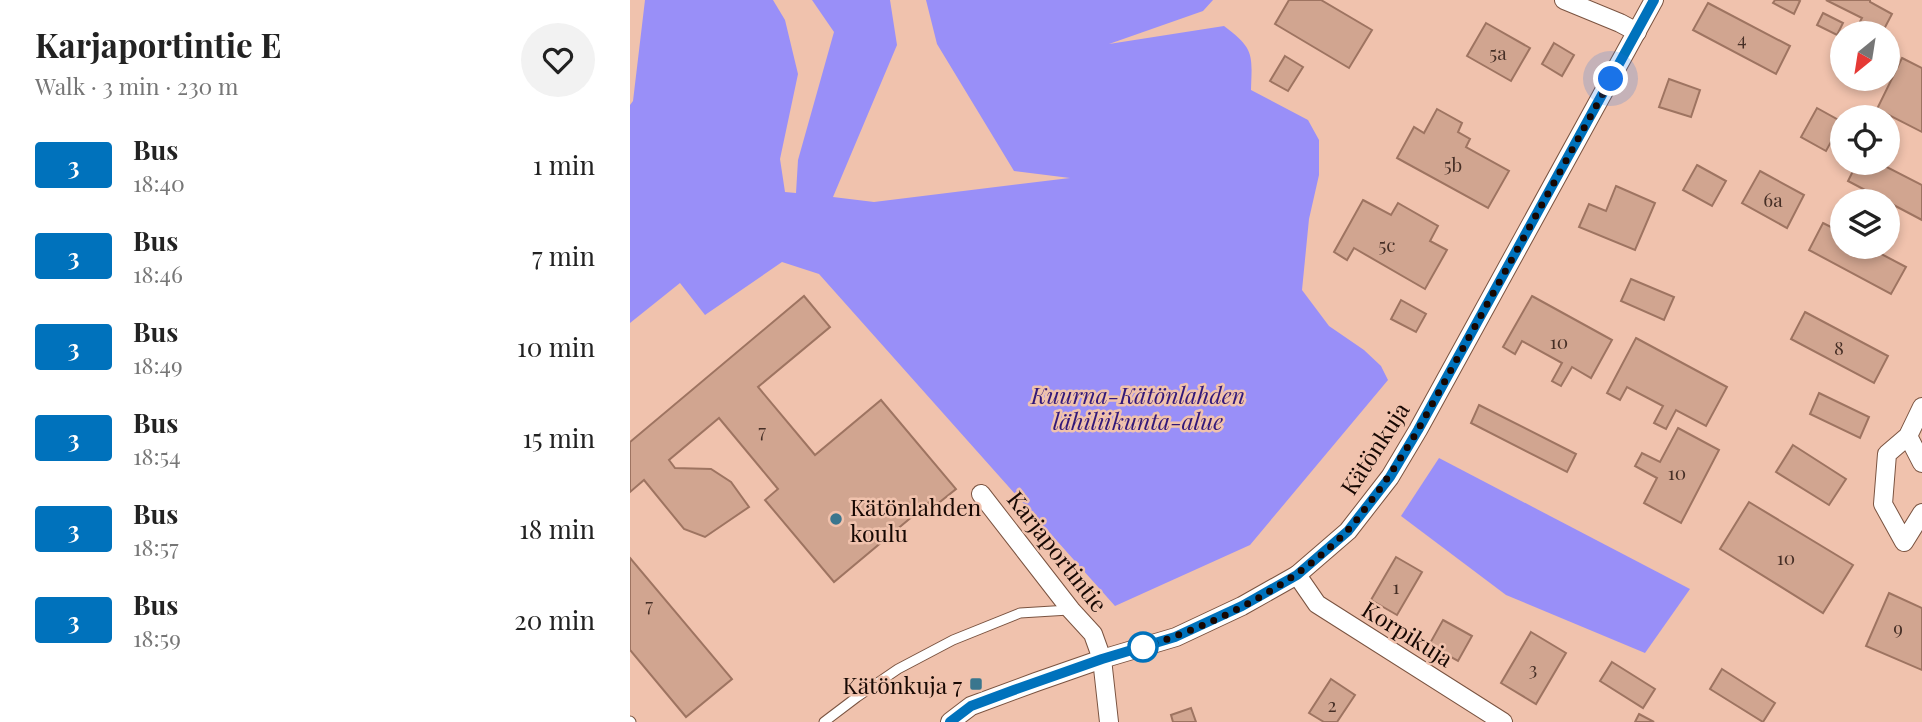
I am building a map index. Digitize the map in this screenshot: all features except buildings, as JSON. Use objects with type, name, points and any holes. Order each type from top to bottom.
[{"type":"street","points":[[1564,0],[1637,32]]},
{"type":"street","name":"Kätönkuja","points":[[950,722],[971,706],[1102,659],[1175,637],[1242,606],[1297,575],[1348,531],[1390,477],[1418,430],[1654,0]]},
{"type":"street","points":[[1922,407],[1908,436],[1887,454],[1883,504],[1904,542],[1922,513]]},
{"type":"street","points":[[1908,436],[1922,463]]},
{"type":"street","name":"Karjaportintie","points":[[981,494],[1071,610],[1093,634],[1102,659],[1108,722]]},
{"type":"street","name":"Korpikuja","points":[[1297,575],[1317,604],[1503,722]]},
{"type":"lane","points":[[824,722],[898,669],[953,640],[1020,613],[1071,610]]},
{"type":"green space","name":"Kuurna-Kätönlahden lähiliikunta-alue","points":[[645,0],[773,0],[785,20],[798,74],[780,159],[785,192],[796,193],[798,160],[834,32],[812,0],[890,0],[897,45],[833,197],[874,202],[1070,178],[1014,171],[937,44],[926,0],[1213,0],[1203,11],[1109,44],[1224,26],[1241,41],[1250,54],[1251,90],[1308,120],[1319,140],[1319,175],[1309,219],[1302,290],[1329,326],[1364,350],[1381,366],[1388,380],[1250,545],[1115,606],[819,274],[782,262],[705,315],[680,283],[630,323],[630,105],[633,101]]},
{"type":"green space","points":[[1439,458],[1690,589],[1645,653],[1506,595],[1401,516]]},
{"type":"bus line","name":"3","points":[[950,722],[971,706],[1102,659],[1175,637],[1242,606],[1297,575],[1348,531],[1390,477],[1418,430],[1654,0]]},
{"type":"place","name":"Kätönlahden koulu","points":[[836,519]]},
{"type":"place","name":"Kätönkuja 7","points":[[976,684]]},
{"type":"route","points":[[1143,647],[1175,637],[1242,606],[1297,575],[1348,531],[1390,477],[1418,430],[1611,79]]}]
